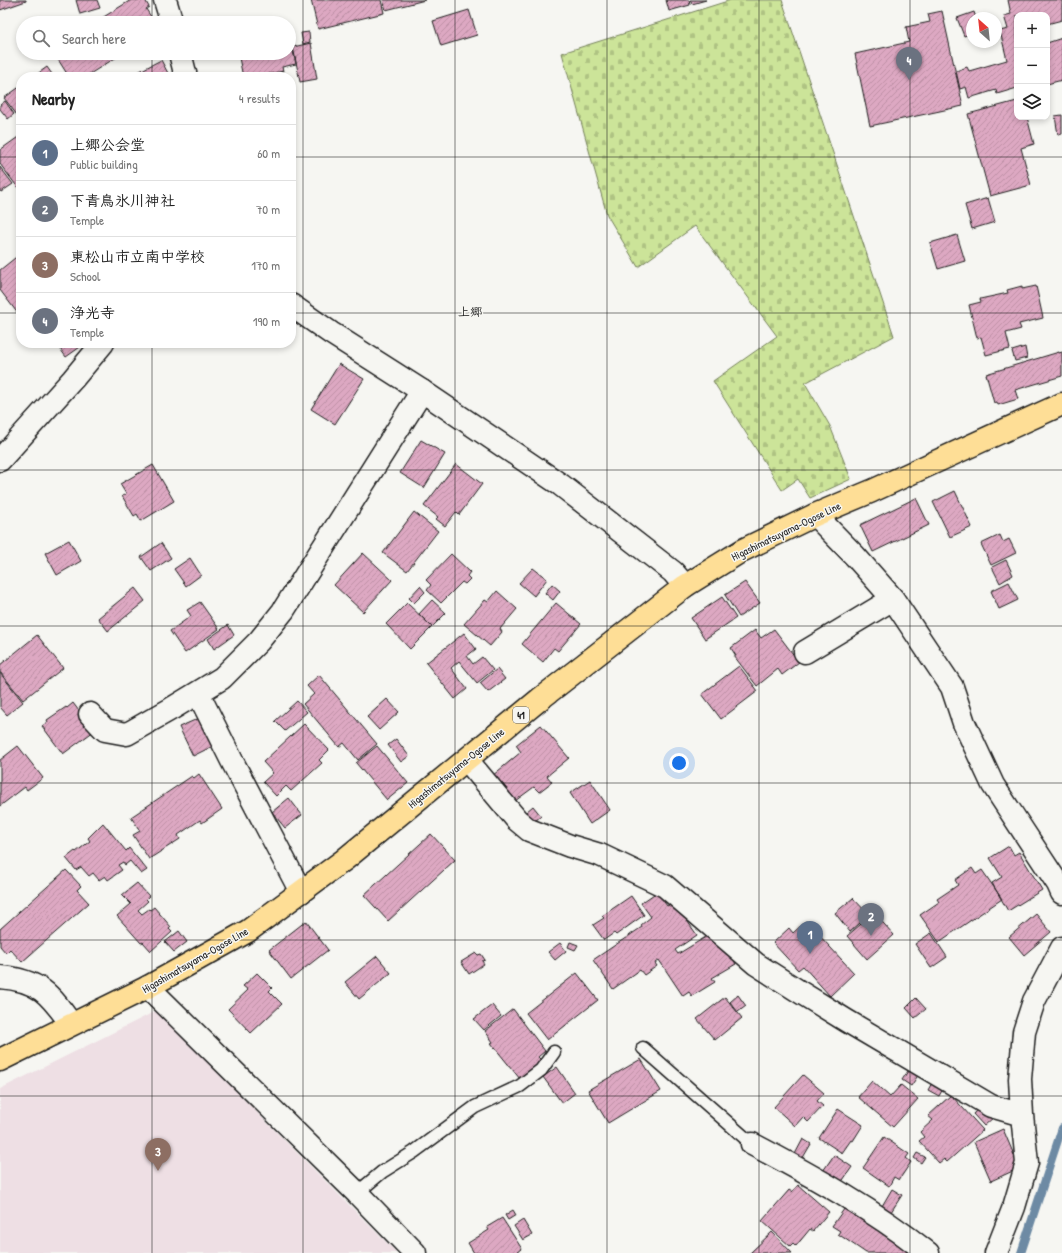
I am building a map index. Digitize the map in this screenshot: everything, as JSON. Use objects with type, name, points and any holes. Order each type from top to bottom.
[{"type":"main road","name":"Higashimatsuyama-Ogose Line","points":[[0,1060],[148,987],[248,931],[344,860],[540,699],[685,586],[743,550],[815,515],[872,491],[1062,404]]},
{"type":"street","points":[[165,0],[170,16]]},
{"type":"street","points":[[182,60],[185,72]]},
{"type":"street","points":[[296,309],[561,485],[673,572],[685,586]]},
{"type":"street","points":[[0,460],[99,348]]},
{"type":"street","points":[[90,714],[105,730],[128,734],[222,678],[259,641],[283,611],[422,392]]},
{"type":"street","points":[[815,515],[855,556],[893,599],[952,687],[964,722],[993,785],[1058,884],[1062,893]]},
{"type":"street","points":[[805,652],[893,599]]},
{"type":"street","points":[[198,693],[301,892]]},
{"type":"street","points":[[467,760],[516,820],[529,830],[600,856],[665,886],[756,964],[990,1106],[1022,1115]]},
{"type":"street","points":[[996,1253],[1014,1207],[1027,1163],[1020,1079],[1024,1032],[1034,1001],[1062,948]]},
{"type":"street","points":[[0,977],[15,978],[37,986],[54,1000],[71,1024]]},
{"type":"street","points":[[148,987],[357,1193],[415,1253]]},
{"type":"street","points":[[752,1144],[838,1192],[898,1230],[928,1253]]},
{"type":"lane","points":[[643,1048],[752,1144]]},
{"type":"lane","points":[[357,1193],[382,1172],[414,1152],[474,1107],[520,1086],[541,1070],[554,1052]]},
{"type":"shaded area","points":[[156,1011],[397,1253],[0,1253],[0,1089]]},
{"type":"green space","points":[[731,0],[782,0],[894,336],[805,383],[830,426],[851,479],[810,498],[798,479],[782,490],[713,381],[777,336],[695,226],[638,267],[607,215],[562,53]]},
{"type":"building","points":[[0,0],[26,0],[26,1],[0,10]]},
{"type":"building","points":[[76,0],[97,0],[100,8],[80,14]]},
{"type":"building","points":[[131,0],[145,0],[149,7],[146,9],[150,16],[105,16]]},
{"type":"building","points":[[311,0],[381,0],[384,13],[318,29]]},
{"type":"building","points":[[383,0],[425,0],[386,10]]},
{"type":"building","points":[[666,0],[689,0],[690,5],[669,11]]},
{"type":"building","points":[[690,0],[706,0],[692,4]]},
{"type":"building","points":[[1008,0],[1062,0],[1062,20],[1050,23],[1050,12],[1014,12],[1014,89],[997,94],[996,90],[969,98],[966,87],[960,89],[956,71],[967,67],[969,71],[1007,60],[1002,39],[1002,30],[1008,29],[1004,16],[1011,14]]},
{"type":"building","points":[[469,10],[477,35],[441,46],[433,21]]},
{"type":"building","points":[[942,11],[963,106],[870,126],[855,54],[909,42],[906,27],[930,22],[928,14]]},
{"type":"building","points":[[966,15],[966,35],[964,36],[957,18]]},
{"type":"building","points":[[309,32],[310,42],[303,44],[301,33]]},
{"type":"building","points":[[1062,38],[1062,80],[1050,83],[1050,48],[1050,42]]},
{"type":"building","points":[[311,43],[317,79],[300,82],[296,60],[296,46]]},
{"type":"building","points":[[58,60],[112,60],[93,72],[66,72]]},
{"type":"building","points":[[161,60],[167,72],[138,72]]},
{"type":"building","points":[[239,60],[295,60],[296,64],[282,67],[283,71],[278,72],[242,72]]},
{"type":"building","points":[[47,67],[50,72],[40,72]]},
{"type":"building","points":[[16,90],[16,114],[4,98]]},
{"type":"building","points":[[5,101],[14,114],[8,119],[0,109],[0,105]]},
{"type":"building","points":[[1014,102],[1014,120],[1028,120],[1034,144],[1021,148],[1031,185],[990,196],[968,114]]},
{"type":"building","points":[[1062,115],[1062,134],[1058,135],[1055,116]]},
{"type":"building","points":[[16,139],[16,185],[0,164],[0,150]]},
{"type":"building","points":[[0,167],[13,184],[1,192],[0,191]]},
{"type":"building","points":[[988,198],[995,222],[972,229],[965,205]]},
{"type":"building","points":[[957,235],[965,261],[938,269],[930,243]]},
{"type":"building","points":[[16,257],[16,311],[0,290],[0,270]]},
{"type":"building","points":[[1022,286],[1022,289],[1036,286],[1043,318],[1019,324],[1021,329],[1006,333],[1010,349],[986,355],[981,337],[977,338],[969,305],[981,302],[980,299],[1008,293],[1007,290]]},
{"type":"building","points":[[1025,347],[1027,358],[1015,361],[1012,351]]},
{"type":"building","points":[[59,348],[79,348],[66,357]]},
{"type":"building","points":[[1062,352],[1062,376],[1015,390],[1018,399],[998,405],[997,402],[994,403],[986,374]]},
{"type":"building","points":[[339,364],[364,379],[335,424],[311,409]]},
{"type":"building","points":[[421,440],[445,454],[424,488],[400,473]]},
{"type":"building","points":[[456,464],[482,484],[459,515],[456,512],[445,526],[436,519],[438,517],[424,506]]},
{"type":"building","points":[[153,465],[174,501],[141,521],[137,514],[134,516],[122,496],[126,494],[120,484]]},
{"type":"building","points":[[955,491],[972,527],[950,537],[933,502]]},
{"type":"building","points":[[916,498],[929,525],[873,552],[860,525]]},
{"type":"building","points":[[414,512],[438,531],[407,571],[383,553]]},
{"type":"building","points":[[1000,535],[1003,542],[1009,539],[1016,553],[991,565],[981,544]]},
{"type":"building","points":[[69,540],[81,561],[57,575],[45,553]]},
{"type":"building","points":[[161,543],[171,558],[151,571],[141,557]]},
{"type":"building","points":[[363,553],[392,580],[363,612],[334,585]]},
{"type":"building","points":[[451,554],[470,572],[467,576],[470,579],[465,584],[462,582],[441,603],[427,590],[431,585],[426,580]]},
{"type":"building","points":[[190,558],[201,575],[186,586],[174,569]]},
{"type":"building","points":[[1006,560],[1013,575],[1000,583],[992,567]]},
{"type":"building","points":[[533,568],[547,579],[534,596],[519,583]]},
{"type":"building","points":[[745,582],[760,603],[739,617],[725,595]]},
{"type":"building","points":[[1009,582],[1018,600],[999,609],[991,591]]},
{"type":"building","points":[[552,584],[560,591],[553,600],[545,593]]},
{"type":"building","points":[[420,586],[425,592],[414,603],[409,598]]},
{"type":"building","points":[[135,588],[145,601],[108,631],[98,618]]},
{"type":"building","points":[[497,591],[517,609],[500,629],[502,632],[490,646],[464,624],[485,600],[488,602]]},
{"type":"building","points":[[722,597],[736,618],[705,639],[691,618]]},
{"type":"building","points":[[432,600],[446,613],[432,627],[419,614]]},
{"type":"building","points":[[200,602],[219,629],[185,653],[170,631],[191,616],[187,610]]},
{"type":"building","points":[[407,603],[432,627],[410,649],[386,624]]},
{"type":"building","points":[[556,603],[581,624],[558,651],[554,648],[543,662],[522,644]]},
{"type":"building","points":[[228,625],[234,635],[214,649],[208,639]]},
{"type":"building","points":[[774,629],[799,662],[782,675],[778,669],[757,686],[734,656],[736,656],[731,648],[755,630],[761,638]]},
{"type":"building","points":[[464,633],[476,649],[467,656],[473,664],[482,657],[493,670],[477,683],[459,661],[451,668],[467,689],[455,699],[426,663]]},
{"type":"building","points":[[37,635],[63,668],[23,700],[0,672],[0,665]]},
{"type":"building","points":[[739,666],[758,691],[721,719],[702,694]]},
{"type":"building","points":[[497,669],[505,679],[488,692],[480,683]]},
{"type":"building","points":[[0,673],[23,702],[7,715],[0,707]]},
{"type":"building","points":[[319,675],[377,744],[358,760],[344,743],[339,747],[303,704],[314,694],[307,686]]},
{"type":"building","points":[[387,699],[399,712],[379,730],[367,717]]},
{"type":"building","points":[[297,701],[307,712],[285,731],[275,721]]},
{"type":"building","points":[[73,703],[94,731],[63,754],[42,726],[48,722],[47,720]]},
{"type":"building","points":[[202,717],[215,745],[193,756],[179,727]]},
{"type":"building","points":[[304,724],[329,750],[319,760],[322,763],[291,791],[286,786],[276,796],[263,782],[273,773],[263,762]]},
{"type":"building","points":[[541,725],[569,758],[547,776],[552,782],[539,792],[534,787],[515,801],[492,776],[521,752],[516,745]]},
{"type":"building","points":[[396,739],[409,756],[401,762],[388,745]]},
{"type":"building","points":[[18,746],[43,778],[27,790],[25,787],[0,806],[0,760]]},
{"type":"building","points":[[377,746],[408,783],[387,800],[356,763]]},
{"type":"building","points":[[199,774],[222,809],[202,823],[200,820],[178,835],[180,839],[149,859],[133,835],[140,831],[131,817],[192,776],[194,778]]},
{"type":"building","points":[[590,780],[610,810],[590,824],[570,793]]},
{"type":"building","points":[[289,798],[302,815],[285,828],[272,812]]},
{"type":"building","points":[[533,806],[541,816],[534,822],[526,812]]},
{"type":"building","points":[[103,823],[126,851],[129,848],[147,870],[141,874],[130,861],[125,865],[123,862],[118,865],[122,870],[108,880],[105,876],[99,880],[93,873],[89,876],[81,867],[76,870],[66,858],[90,841],[88,838]]},
{"type":"building","points":[[431,834],[455,860],[388,921],[364,895]]},
{"type":"building","points":[[1009,846],[1014,855],[1019,852],[1042,890],[1008,911],[992,883],[1002,877],[990,858]]},
{"type":"building","points":[[972,868],[976,874],[982,870],[1002,899],[939,942],[920,915],[939,902],[937,899],[958,885],[955,880]]},
{"type":"building","points":[[66,870],[81,886],[77,890],[89,903],[22,962],[10,949],[6,953],[0,946],[0,929]]},
{"type":"building","points":[[137,883],[149,896],[146,899],[148,901],[138,910],[142,914],[154,907],[171,927],[169,929],[172,932],[151,951],[143,942],[141,943],[117,916],[131,904],[122,895]]},
{"type":"building","points":[[657,892],[667,906],[674,902],[697,935],[675,950],[678,954],[709,935],[717,947],[723,943],[736,964],[712,978],[715,982],[692,996],[689,992],[683,996],[659,960],[655,963],[657,966],[644,975],[640,970],[613,989],[593,960],[642,927],[641,925],[651,917],[641,903]]},
{"type":"building","points":[[631,896],[644,915],[616,935],[614,933],[604,940],[593,925],[604,918],[602,916]]},
{"type":"building","points":[[853,898],[869,915],[850,932],[835,913]]},
{"type":"building","points":[[874,913],[894,935],[867,959],[847,936]]},
{"type":"building","points":[[1036,914],[1051,932],[1024,955],[1009,937]]},
{"type":"building","points":[[306,921],[328,950],[291,979],[269,950]]},
{"type":"building","points":[[806,921],[854,973],[830,996],[803,966],[798,970],[773,943],[789,928],[793,933]]},
{"type":"building","points":[[179,931],[187,942],[174,952],[165,942]]},
{"type":"building","points":[[931,933],[947,957],[931,968],[915,944]]},
{"type":"building","points":[[570,942],[578,945],[575,950],[568,947]]},
{"type":"building","points":[[560,943],[566,951],[555,960],[548,952]]},
{"type":"building","points":[[476,953],[478,955],[481,954],[485,960],[482,961],[484,964],[469,974],[461,962]]},
{"type":"building","points":[[377,956],[391,973],[359,999],[345,982]]},
{"type":"building","points":[[257,973],[272,988],[269,991],[282,1004],[251,1033],[228,1009],[248,990],[243,986]]},
{"type":"building","points":[[577,973],[598,1000],[547,1040],[526,1013]]},
{"type":"building","points":[[738,995],[746,1006],[738,1012],[730,1002]]},
{"type":"building","points":[[725,997],[742,1018],[715,1040],[697,1019]]},
{"type":"building","points":[[916,998],[926,1009],[915,1018],[906,1008]]},
{"type":"building","points":[[492,1005],[501,1016],[484,1030],[474,1019]]},
{"type":"building","points":[[513,1009],[545,1051],[538,1057],[542,1061],[520,1079],[491,1043],[493,1042],[485,1031]]},
{"type":"building","points":[[641,1059],[661,1091],[608,1123],[588,1090]]},
{"type":"building","points":[[912,1065],[921,1071],[911,1086],[902,1080]]},
{"type":"building","points":[[557,1067],[575,1093],[562,1103],[543,1077]]},
{"type":"building","points":[[803,1075],[824,1093],[817,1101],[823,1106],[808,1122],[803,1117],[795,1126],[774,1107]]},
{"type":"building","points":[[872,1081],[890,1097],[901,1085],[918,1099],[893,1127],[858,1097]]},
{"type":"building","points":[[933,1081],[944,1087],[939,1096],[928,1090]]},
{"type":"building","points":[[951,1095],[983,1130],[947,1162],[944,1159],[939,1163],[919,1141],[924,1137],[920,1132],[933,1120],[928,1116]]},
{"type":"building","points":[[982,1104],[994,1117],[984,1126],[973,1114]]},
{"type":"building","points":[[838,1109],[863,1125],[853,1141],[851,1140],[842,1153],[819,1138]]},
{"type":"building","points":[[1003,1129],[1017,1162],[1015,1170],[991,1181],[974,1142]]},
{"type":"building","points":[[884,1137],[909,1154],[906,1158],[911,1162],[899,1180],[894,1177],[889,1186],[863,1168]]},
{"type":"building","points":[[803,1139],[811,1144],[801,1161],[794,1156]]},
{"type":"building","points":[[917,1153],[925,1157],[921,1163],[914,1158]]},
{"type":"building","points":[[834,1155],[852,1167],[841,1183],[823,1171]]},
{"type":"building","points":[[798,1185],[829,1212],[813,1231],[810,1229],[796,1246],[793,1243],[790,1246],[762,1221],[789,1190],[792,1192]]},
{"type":"building","points":[[892,1189],[902,1195],[891,1212],[882,1206]]},
{"type":"building","points":[[847,1205],[911,1250],[909,1253],[866,1253],[838,1234],[840,1231],[832,1226]]},
{"type":"building","points":[[513,1210],[516,1215],[508,1220],[505,1215]]},
{"type":"building","points":[[502,1218],[522,1249],[517,1253],[474,1253],[468,1243],[489,1230],[487,1227]]},
{"type":"building","points":[[523,1220],[532,1235],[523,1240],[514,1226]]},
{"type":"building","points":[[772,1232],[792,1253],[750,1253]]},
{"type":"waterway","points":[[1021,1253],[1062,1128]]},
{"type":"place","name":"浄光寺","points":[[909,80]]},
{"type":"place","name":"下青鳥氷川神社","points":[[871,936]]},
{"type":"place","name":"上郷公会堂","points":[[810,954]]},
{"type":"place","name":"東松山市立南中学校","points":[[158,1171]]},
{"type":"district","name":"上郷","points":[[470,311]]}]
